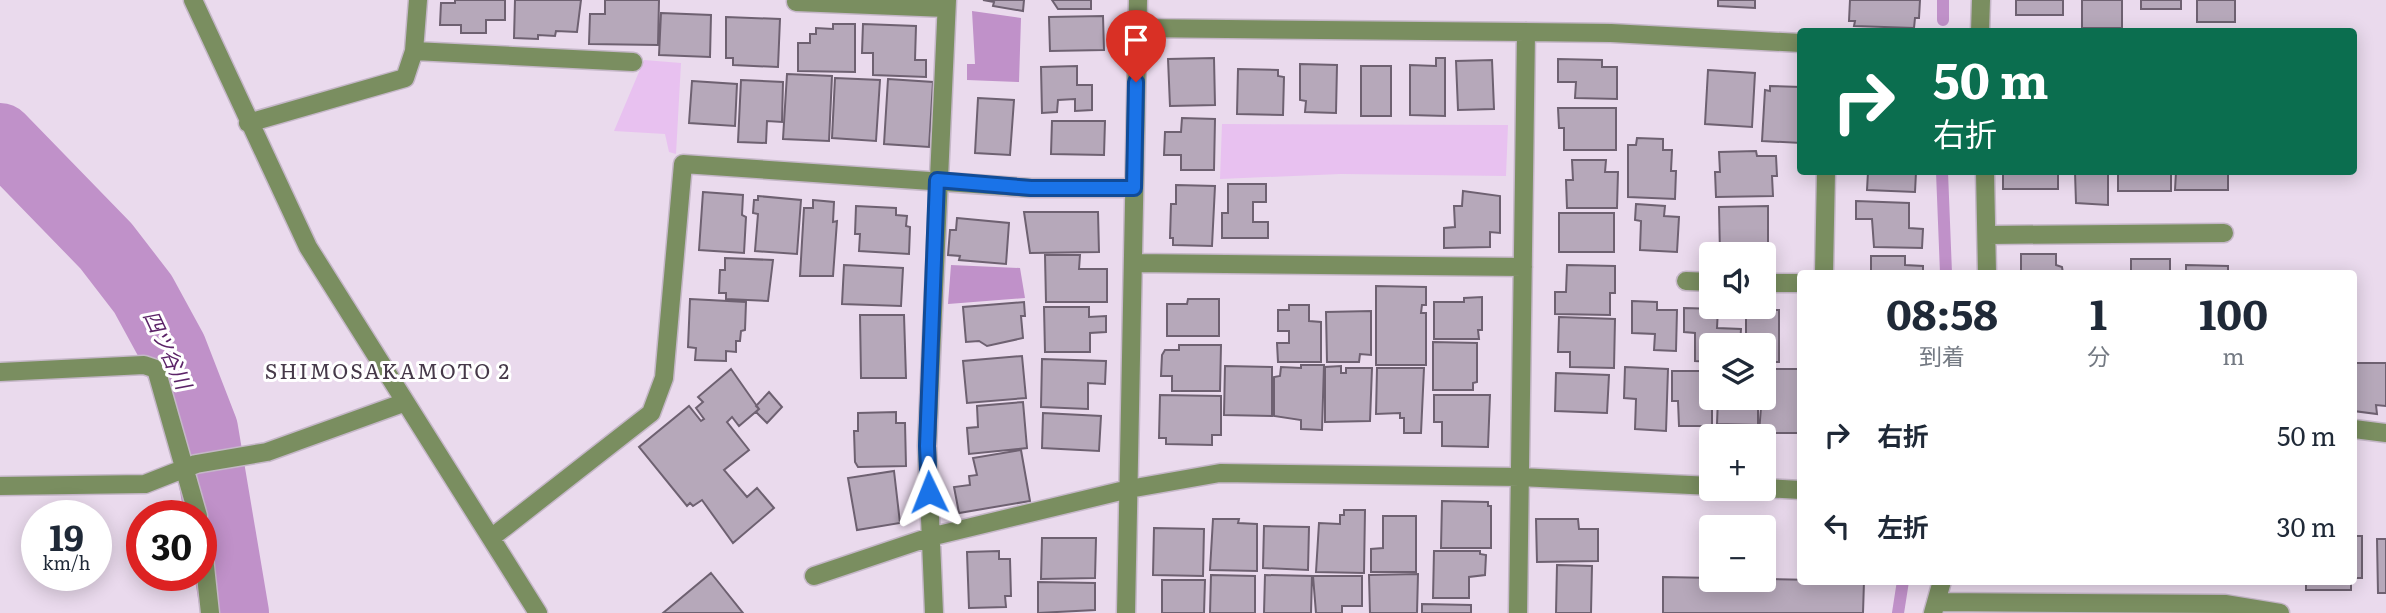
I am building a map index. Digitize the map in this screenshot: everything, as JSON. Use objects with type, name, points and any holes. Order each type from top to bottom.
[{"type":"street","points":[[193,0],[308,247],[403,403],[538,613]]},
{"type":"street","points":[[248,123],[405,78],[414,51],[418,0]]},
{"type":"street","points":[[1126,613],[1138,0]]},
{"type":"street","points":[[1980,28],[1981,0]]},
{"type":"street","points":[[796,2],[946,4],[927,446],[934,613]]},
{"type":"street","points":[[1137,28],[1611,33],[1797,43]]},
{"type":"street","points":[[1518,613],[1526,32]]},
{"type":"street","points":[[414,51],[634,62]]},
{"type":"street","points":[[492,538],[651,413],[664,378],[683,164],[1031,188],[1134,188]]},
{"type":"street","points":[[1825,270],[1826,175]]},
{"type":"street","points":[[1985,175],[1987,270]]},
{"type":"street","points":[[1988,235],[2224,233]]},
{"type":"street","points":[[1133,263],[1523,267]]},
{"type":"street","points":[[1686,281],[1699,282]]},
{"type":"street","points":[[1776,283],[1797,283]]},
{"type":"street","points":[[0,372],[144,365],[156,369],[191,466],[196,500]]},
{"type":"street","points":[[0,486],[145,484],[191,466],[267,452],[403,403]]},
{"type":"street","points":[[2357,429],[2386,433]]},
{"type":"street","points":[[814,576],[930,537],[1129,489],[1220,473],[1520,477],[1699,485]]},
{"type":"street","points":[[1776,489],[1797,490]]},
{"type":"street","points":[[1941,585],[1935,608],[2225,604],[2280,613]]},
{"type":"street","points":[[207,591],[209,613]]},
{"type":"shaded area","points":[[972,11],[1021,18],[1019,82],[967,80],[967,64],[975,64]]},
{"type":"shaded area","points":[[644,60],[681,63],[676,154],[669,152],[665,134],[614,131]]},
{"type":"shaded area","points":[[1222,124],[1508,125],[1506,176],[1341,174],[1220,179]]},
{"type":"shaded area","points":[[951,265],[1020,268],[1025,298],[948,304]]},
{"type":"building","points":[[455,0],[505,0],[505,20],[486,20],[486,33],[461,33],[461,25],[440,25],[441,3],[455,3]]},
{"type":"building","points":[[515,0],[581,0],[577,32],[556,31],[555,36],[538,35],[538,39],[514,38]]},
{"type":"building","points":[[605,0],[659,0],[658,45],[589,44],[590,14],[605,14]]},
{"type":"building","points":[[983,0],[1024,0],[1023,11],[993,6],[994,2]]},
{"type":"building","points":[[1052,0],[1091,0],[1091,9],[1058,9]]},
{"type":"building","points":[[1718,0],[1755,0],[1755,8],[1718,6]]},
{"type":"building","points":[[1850,0],[1920,0],[1919,18],[1915,18],[1914,28],[1854,26],[1855,21],[1849,21]]},
{"type":"building","points":[[2016,0],[2063,0],[2063,15],[2016,15]]},
{"type":"building","points":[[2082,0],[2122,0],[2122,28],[2082,28]]},
{"type":"building","points":[[2141,0],[2181,0],[2181,9],[2141,9]]},
{"type":"building","points":[[2197,0],[2235,0],[2235,22],[2197,22]]},
{"type":"building","points":[[661,13],[711,15],[710,57],[659,55]]},
{"type":"building","points":[[1103,16],[1104,50],[1050,51],[1049,17]]},
{"type":"building","points":[[726,17],[780,19],[778,67],[733,65],[733,58],[726,58]]},
{"type":"building","points":[[833,24],[855,24],[855,72],[798,71],[798,43],[810,43],[810,34],[816,34],[816,28],[833,29]]},
{"type":"building","points":[[863,24],[916,26],[915,60],[926,60],[926,77],[873,75],[873,53],[862,53]]},
{"type":"building","points":[[1214,58],[1215,105],[1170,106],[1168,59]]},
{"type":"building","points":[[1436,58],[1445,58],[1445,116],[1410,115],[1410,65],[1436,66]]},
{"type":"building","points":[[1558,59],[1602,60],[1602,67],[1617,67],[1617,99],[1575,98],[1576,82],[1558,82]]},
{"type":"building","points":[[1492,60],[1494,109],[1458,110],[1456,61]]},
{"type":"building","points":[[1300,64],[1337,65],[1336,113],[1305,112],[1306,101],[1300,100]]},
{"type":"building","points":[[1077,66],[1077,85],[1092,85],[1092,110],[1075,111],[1075,99],[1058,100],[1057,112],[1042,113],[1041,67]]},
{"type":"building","points":[[1361,66],[1391,66],[1391,116],[1361,116]]},
{"type":"building","points":[[1238,69],[1278,70],[1278,76],[1284,77],[1283,115],[1237,114]]},
{"type":"building","points":[[1708,70],[1755,73],[1752,127],[1705,124]]},
{"type":"building","points":[[787,74],[832,76],[829,141],[783,139]]},
{"type":"building","points":[[835,78],[880,80],[876,141],[832,138]]},
{"type":"building","points":[[888,79],[933,82],[929,147],[884,144]]},
{"type":"building","points":[[741,80],[783,82],[782,122],[767,121],[766,143],[738,142]]},
{"type":"building","points":[[692,81],[737,84],[735,126],[689,123]]},
{"type":"building","points":[[1770,86],[1797,87],[1797,143],[1762,141],[1765,90],[1770,91]]},
{"type":"building","points":[[978,98],[1014,100],[1010,155],[975,153]]},
{"type":"building","points":[[1558,108],[1616,108],[1616,150],[1564,150],[1564,128],[1559,128]]},
{"type":"building","points":[[1182,118],[1215,119],[1214,170],[1181,170],[1181,155],[1164,155],[1165,132],[1181,132]]},
{"type":"building","points":[[1052,121],[1105,121],[1104,155],[1051,154]]},
{"type":"building","points":[[1637,138],[1663,139],[1663,150],[1672,150],[1671,171],[1676,171],[1675,199],[1628,197],[1628,145],[1636,145]]},
{"type":"building","points":[[1756,151],[1757,156],[1776,156],[1777,176],[1772,176],[1773,196],[1716,197],[1715,172],[1720,172],[1719,152]]},
{"type":"building","points":[[1572,160],[1606,160],[1605,172],[1618,172],[1617,208],[1567,208],[1566,180],[1573,180]]},
{"type":"building","points":[[1868,175],[1916,175],[1915,192],[1867,190]]},
{"type":"building","points":[[2003,175],[2058,175],[2058,189],[2003,189]]},
{"type":"building","points":[[2075,175],[2108,175],[2108,205],[2076,203]]},
{"type":"building","points":[[2118,175],[2171,175],[2171,191],[2118,191]]},
{"type":"building","points":[[2176,175],[2228,175],[2228,190],[2175,190]]},
{"type":"building","points":[[1228,184],[1266,184],[1266,202],[1253,202],[1253,222],[1268,222],[1268,238],[1222,238],[1222,213],[1228,213]]},
{"type":"building","points":[[1176,185],[1215,186],[1212,246],[1173,245],[1173,238],[1170,238],[1171,204],[1176,204]]},
{"type":"building","points":[[1463,191],[1500,196],[1500,233],[1490,232],[1490,247],[1444,248],[1444,228],[1455,227],[1454,206],[1462,206]]},
{"type":"building","points":[[703,192],[743,195],[742,215],[746,217],[744,253],[699,250]]},
{"type":"building","points":[[758,196],[801,200],[797,254],[755,251],[758,214],[753,213],[754,200],[758,200]]},
{"type":"building","points":[[813,200],[834,202],[833,222],[837,221],[833,276],[800,276],[804,208],[813,208]]},
{"type":"building","points":[[1856,201],[1909,203],[1909,228],[1923,229],[1922,248],[1874,247],[1872,219],[1856,219]]},
{"type":"building","points":[[1636,204],[1665,206],[1664,216],[1679,217],[1677,252],[1640,250],[1641,221],[1635,220]]},
{"type":"building","points":[[856,206],[896,208],[896,215],[907,216],[906,226],[910,227],[909,254],[859,251],[860,234],[855,234]]},
{"type":"building","points":[[1768,206],[1768,242],[1720,242],[1719,207]]},
{"type":"building","points":[[1024,212],[1098,212],[1099,252],[1030,253]]},
{"type":"building","points":[[1559,213],[1614,213],[1614,252],[1559,252]]},
{"type":"building","points":[[957,218],[1009,223],[1006,264],[959,260],[960,256],[948,255],[950,230],[956,230]]},
{"type":"building","points":[[2021,254],[2056,254],[2056,265],[2062,270],[2021,270]]},
{"type":"building","points":[[1045,255],[1080,255],[1079,269],[1107,269],[1107,302],[1046,302]]},
{"type":"building","points":[[1871,256],[1905,256],[1905,265],[1923,266],[1923,270],[1871,270]]},
{"type":"building","points":[[725,258],[773,260],[768,301],[726,299],[726,293],[719,293],[720,270],[725,270]]},
{"type":"building","points":[[2131,259],[2170,259],[2170,270],[2131,270]]},
{"type":"building","points":[[844,265],[903,268],[901,306],[842,304]]},
{"type":"building","points":[[1567,265],[1615,266],[1615,293],[1610,293],[1610,315],[1555,314],[1555,292],[1566,292]]},
{"type":"building","points":[[2186,265],[2228,266],[2228,270],[2186,270]]},
{"type":"building","points":[[1376,286],[1426,287],[1426,305],[1422,305],[1421,313],[1426,313],[1426,365],[1376,365]]},
{"type":"building","points":[[1482,297],[1482,330],[1478,330],[1479,339],[1434,339],[1434,302],[1464,302],[1464,298]]},
{"type":"building","points":[[690,299],[746,302],[745,330],[741,331],[740,341],[736,341],[736,352],[726,351],[726,361],[695,360],[696,348],[688,347]]},
{"type":"building","points":[[1188,299],[1219,299],[1219,336],[1167,336],[1167,304],[1187,304]]},
{"type":"building","points":[[1632,301],[1657,302],[1657,310],[1677,310],[1676,351],[1654,350],[1655,334],[1632,333]]},
{"type":"building","points":[[1024,302],[1025,316],[1021,316],[1023,338],[987,346],[979,341],[966,342],[963,307]]},
{"type":"building","points":[[1289,305],[1309,305],[1309,321],[1321,322],[1321,362],[1278,362],[1277,343],[1289,343],[1289,331],[1278,331],[1278,310],[1289,310]]},
{"type":"building","points":[[1044,307],[1089,307],[1089,317],[1106,316],[1106,332],[1090,333],[1090,352],[1045,352]]},
{"type":"building","points":[[1684,308],[1699,308],[1699,319],[1717,319],[1717,328],[1741,329],[1741,333],[1699,333],[1699,361],[1695,361],[1695,333],[1684,332]]},
{"type":"building","points":[[1776,310],[1779,310],[1779,362],[1776,362],[1776,333],[1746,333],[1746,319],[1776,319]]},
{"type":"building","points":[[1371,311],[1371,355],[1360,354],[1359,362],[1327,362],[1326,312]]},
{"type":"building","points":[[860,315],[904,315],[906,378],[861,378]]},
{"type":"building","points":[[1559,317],[1615,319],[1614,368],[1570,367],[1570,352],[1558,352]]},
{"type":"building","points":[[1433,342],[1477,343],[1477,382],[1473,383],[1473,390],[1433,390]]},
{"type":"building","points":[[1179,345],[1221,345],[1220,391],[1172,391],[1172,376],[1161,376],[1162,355],[1165,350],[1179,350]]},
{"type":"building","points":[[1022,356],[1026,398],[967,403],[963,361]]},
{"type":"building","points":[[1042,359],[1106,361],[1105,384],[1088,383],[1088,409],[1041,407]]},
{"type":"building","points":[[2357,363],[2386,363],[2386,406],[2376,405],[2377,414],[2357,411]]},
{"type":"building","points":[[1301,365],[1324,365],[1322,430],[1301,429],[1301,420],[1274,416],[1274,377],[1280,376],[1281,367],[1301,368]]},
{"type":"building","points":[[1225,366],[1272,367],[1272,416],[1224,415]]},
{"type":"building","points":[[1341,366],[1341,373],[1346,373],[1346,368],[1372,368],[1370,421],[1325,422],[1325,367]]},
{"type":"building","points":[[1625,367],[1668,369],[1666,431],[1635,429],[1636,399],[1624,398]]},
{"type":"building","points":[[1377,368],[1424,368],[1421,433],[1404,433],[1404,418],[1400,418],[1400,413],[1376,414]]},
{"type":"building","points":[[731,369],[759,409],[739,426],[732,417],[727,422],[749,450],[724,470],[747,497],[757,488],[774,508],[733,543],[702,500],[693,506],[690,503],[687,506],[639,447],[689,406],[701,421],[704,419],[696,408],[703,402],[698,397]]},
{"type":"building","points":[[1776,369],[1797,369],[1797,433],[1776,433],[1776,424],[1760,424],[1761,410],[1776,410]]},
{"type":"building","points":[[1672,371],[1699,371],[1699,410],[1712,410],[1712,424],[1679,426],[1678,401],[1672,401]]},
{"type":"building","points":[[1556,373],[1609,375],[1607,413],[1555,411]]},
{"type":"building","points":[[769,392],[782,407],[767,423],[756,412],[759,409],[756,406]]},
{"type":"building","points":[[1160,395],[1221,396],[1221,435],[1212,435],[1212,445],[1166,444],[1166,438],[1159,438]]},
{"type":"building","points":[[1434,395],[1490,395],[1488,447],[1442,446],[1442,422],[1434,422]]},
{"type":"building","points":[[1023,402],[1027,448],[969,454],[967,428],[978,427],[977,406]]},
{"type":"building","points":[[1718,410],[1758,410],[1758,424],[1717,424]]},
{"type":"building","points":[[896,412],[896,423],[905,423],[906,466],[858,467],[855,462],[854,431],[858,431],[858,413]]},
{"type":"building","points":[[1043,413],[1101,416],[1099,451],[1042,448]]},
{"type":"building","points":[[1021,450],[1030,501],[959,513],[954,487],[970,485],[969,476],[977,475],[973,458]]},
{"type":"building","points":[[894,471],[900,523],[857,530],[848,478]]},
{"type":"building","points":[[1442,501],[1488,502],[1488,506],[1491,506],[1491,548],[1441,548]]},
{"type":"building","points":[[1344,510],[1365,510],[1364,573],[1316,572],[1319,523],[1340,524],[1340,515],[1344,515]]},
{"type":"building","points":[[1383,516],[1416,516],[1416,572],[1371,572],[1371,549],[1383,548]]},
{"type":"building","points":[[1213,519],[1239,519],[1238,523],[1257,524],[1257,571],[1210,570]]},
{"type":"building","points":[[1536,519],[1578,519],[1579,529],[1598,529],[1598,561],[1537,562]]},
{"type":"building","points":[[1264,526],[1309,527],[1308,570],[1263,568]]},
{"type":"building","points":[[1154,528],[1204,529],[1203,576],[1153,575]]},
{"type":"building","points":[[2357,536],[2362,536],[2362,578],[2357,578]]},
{"type":"building","points":[[1042,538],[1096,538],[1095,578],[1041,579]]},
{"type":"building","points":[[2377,539],[2386,539],[2386,593],[2378,593]]},
{"type":"building","points":[[999,551],[999,559],[1010,559],[1011,596],[1005,596],[1006,607],[969,608],[967,552]]},
{"type":"building","points":[[1434,551],[1480,551],[1480,554],[1486,555],[1485,575],[1469,577],[1469,598],[1433,598]]},
{"type":"building","points":[[1557,565],[1592,566],[1591,613],[1556,613]]},
{"type":"building","points":[[711,573],[743,613],[663,613]]},
{"type":"building","points":[[1418,574],[1417,613],[1370,613],[1369,575]]},
{"type":"building","points":[[1211,575],[1255,576],[1255,613],[1210,613]]},
{"type":"building","points":[[1265,575],[1312,576],[1311,613],[1264,613]]},
{"type":"building","points":[[1313,576],[1362,576],[1362,606],[1342,606],[1342,613],[1316,613]]},
{"type":"building","points":[[1663,577],[1699,578],[1699,592],[1776,592],[1776,579],[1797,580],[1797,585],[1864,585],[1863,613],[1663,613]]},
{"type":"building","points":[[1162,580],[1205,580],[1204,613],[1162,613]]},
{"type":"building","points":[[1038,582],[1095,583],[1095,610],[1038,613]]},
{"type":"building","points":[[2306,585],[2351,585],[2351,590],[2306,590]]},
{"type":"building","points":[[1422,604],[1471,605],[1471,613],[1422,613]]},
{"type":"waterway","points":[[1943,0],[1943,20]]},
{"type":"waterway","name":"四ツ谷川","points":[[0,137],[106,246],[143,294],[173,349],[204,429],[235,613]]},
{"type":"waterway","points":[[1942,175],[1946,270]]},
{"type":"waterway","points":[[1898,613],[1902,585]]},
{"type":"district","name":"SHIMOSAKAMOTO 2","points":[[388,369]]},
{"type":"route","points":[[929,492],[927,446],[937,180],[1031,188],[1134,188],[1136,82]]}]
